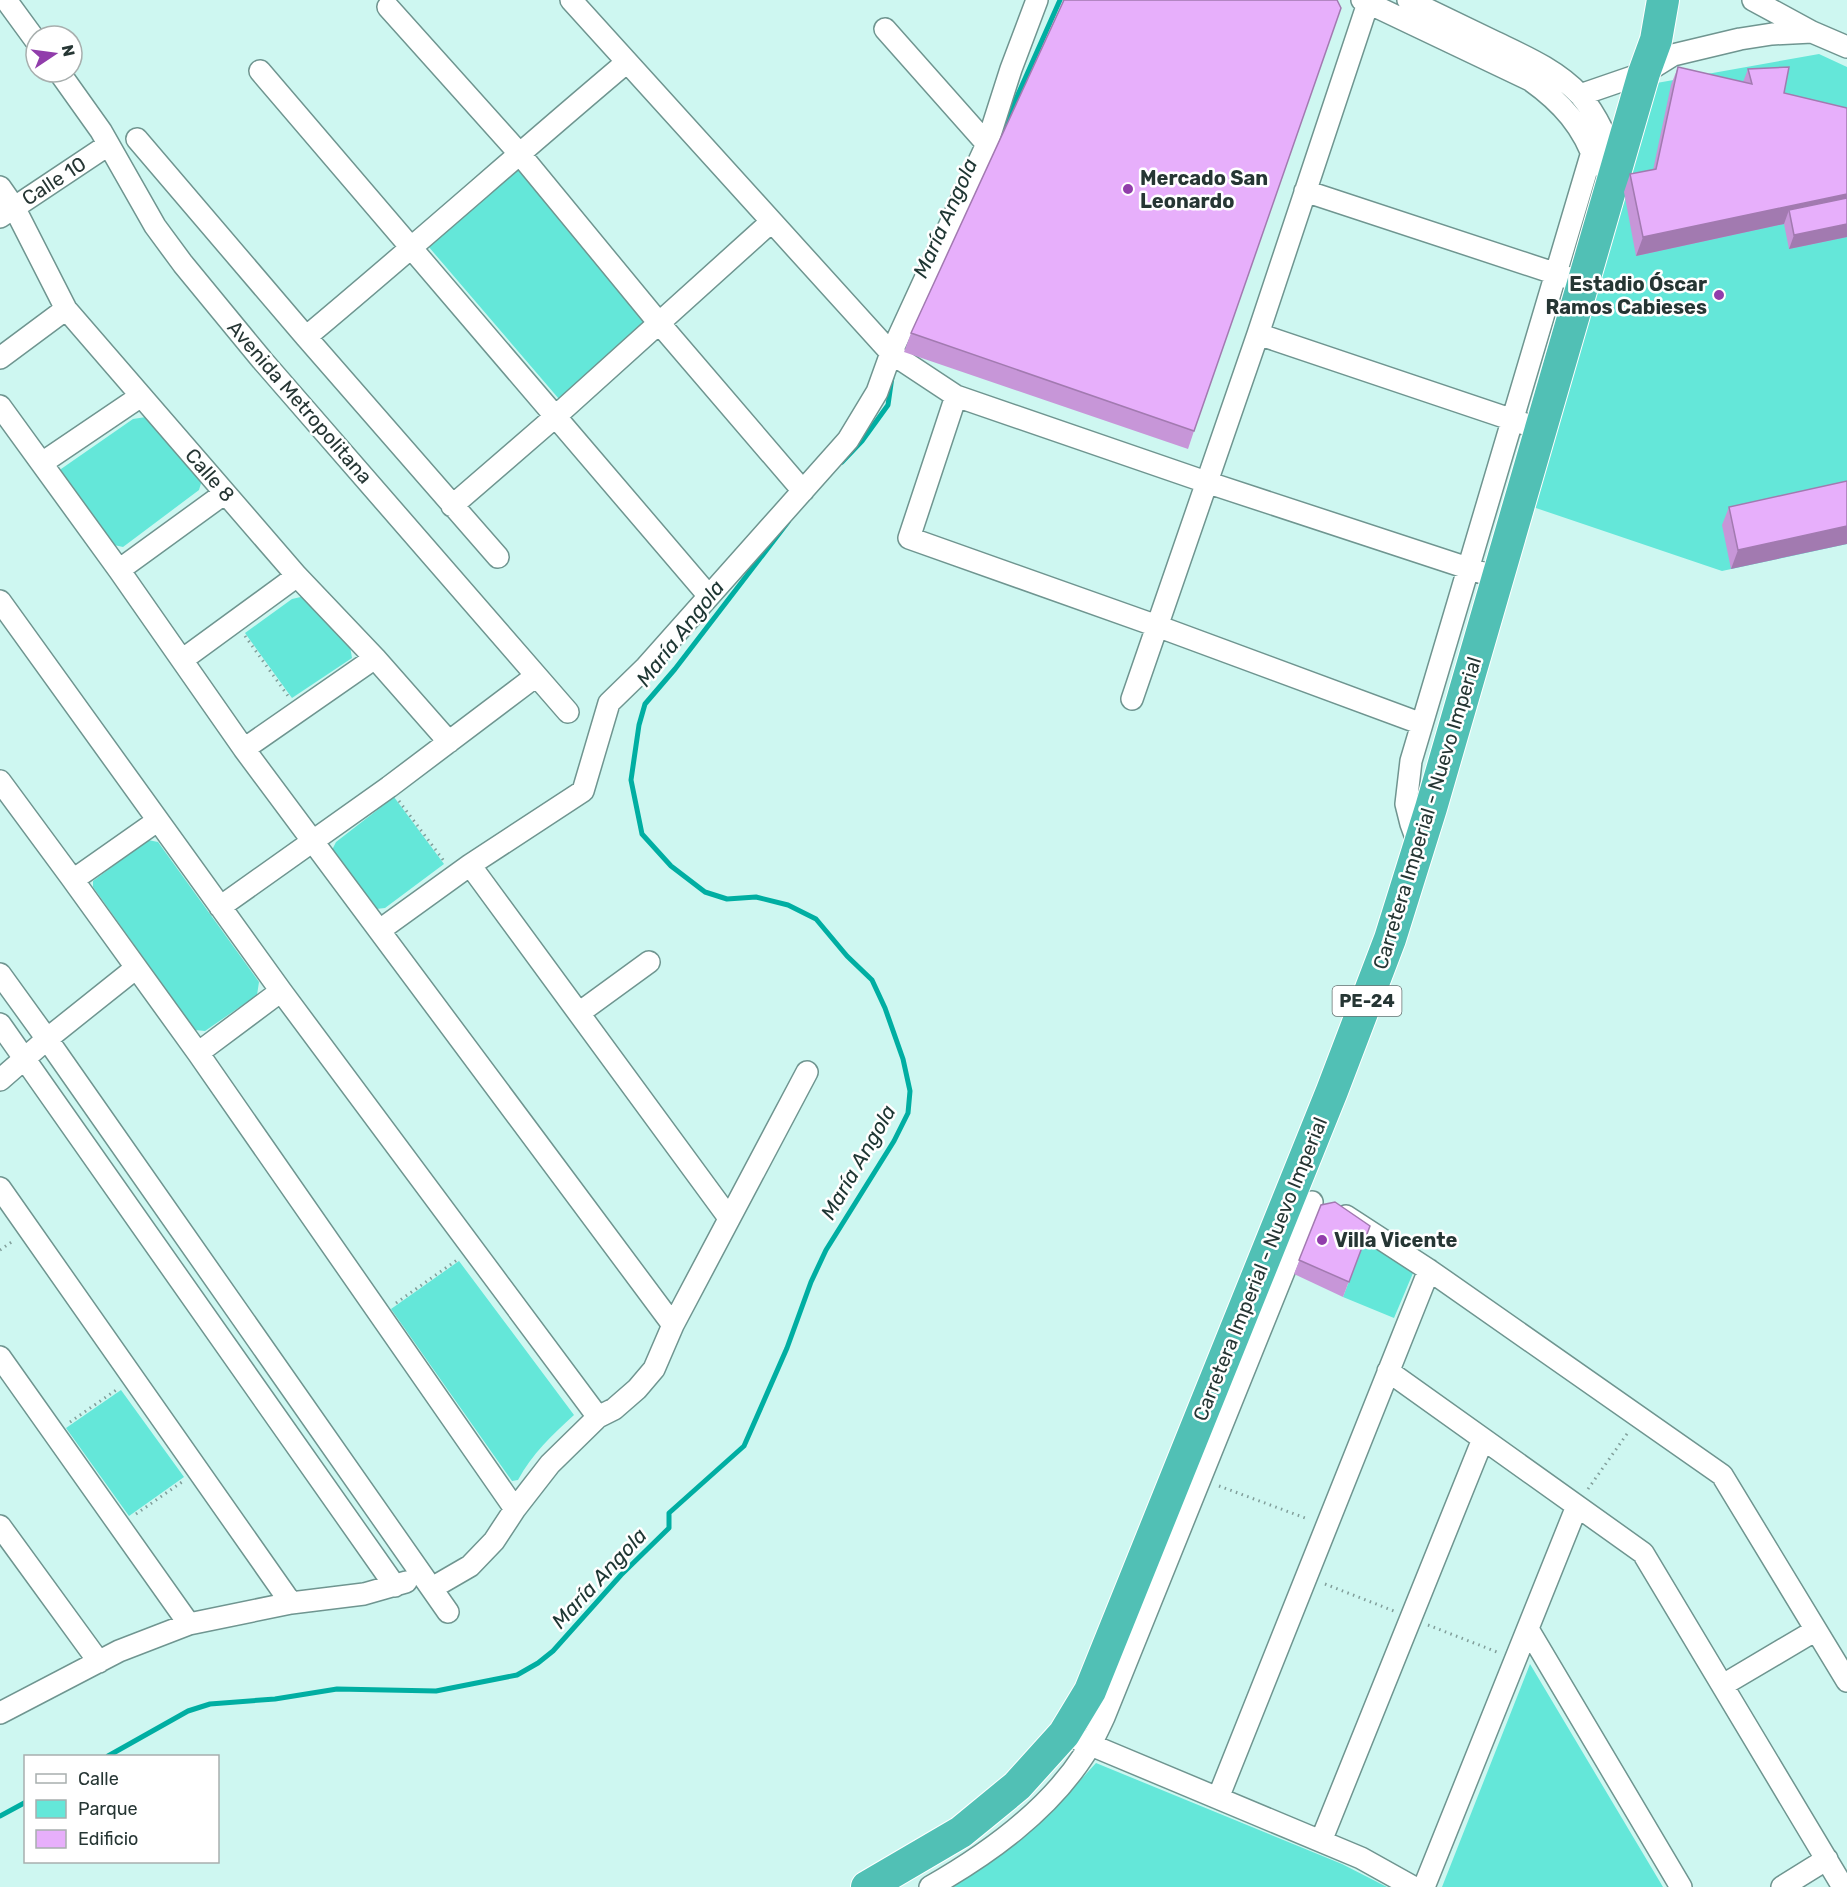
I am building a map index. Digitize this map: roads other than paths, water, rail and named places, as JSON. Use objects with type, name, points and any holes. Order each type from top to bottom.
[{"type":"highway","name":"Carretera Imperial - Nuevo Imperial","points":[[867,1887],[961,1832],[1077,1739],[1090,1690],[1301,1199],[1390,939],[1498,578],[1527,424],[1570,278],[1606,208],[1644,73],[1656,40],[1663,0]]},
{"type":"street","points":[[6,0],[24,25]]},
{"type":"street","points":[[571,0],[771,222],[897,357],[956,396],[1206,482],[1498,578]]},
{"type":"street","points":[[380,930],[462,871],[583,790],[609,703],[646,667],[848,440],[897,357],[987,144],[1011,69],[1037,0]]},
{"type":"street","points":[[1408,0],[1537,63],[1580,95],[1596,118],[1610,145],[1618,169]]},
{"type":"street","points":[[1753,0],[1812,32],[1847,47]]},
{"type":"street","points":[[1132,699],[1258,334],[1367,1],[1530,80],[1549,93],[1568,111],[1582,131],[1600,177],[1606,208]]},
{"type":"street","points":[[388,7],[519,153],[659,323],[803,491]]},
{"type":"street","points":[[885,29],[987,144]]},
{"type":"street","points":[[1580,95],[1644,73],[1673,55],[1772,34],[1812,32]]},
{"type":"street","points":[[306,337],[627,62]]},
{"type":"street","points":[[260,71],[708,595]]},
{"type":"street","name":"Avenida Metropolitana","points":[[67,84],[101,131],[155,226],[183,264],[262,360],[568,711]]},
{"type":"street","points":[[137,139],[498,557]]},
{"type":"street","name":"Calle 10","points":[[7,212],[108,145]]},
{"type":"street","points":[[1305,191],[1570,278],[1592,152]]},
{"type":"street","name":"Calle 8","points":[[0,187],[7,212],[66,309],[297,576],[375,658],[449,742]]},
{"type":"street","points":[[452,506],[556,416],[771,222]]},
{"type":"street","points":[[0,358],[66,309]]},
{"type":"street","points":[[1258,334],[1527,424],[1469,568],[1411,761],[1406,804],[1419,846]]},
{"type":"street","points":[[42,463],[141,396]]},
{"type":"street","points":[[956,396],[909,538],[1157,626],[1422,724]]},
{"type":"street","points":[[0,406],[312,842],[673,1325]]},
{"type":"street","points":[[119,570],[225,493]]},
{"type":"street","points":[[182,660],[297,576]]},
{"type":"street","points":[[0,601],[281,991],[598,1417]]},
{"type":"street","points":[[244,749],[375,658]]},
{"type":"street","points":[[220,907],[389,788],[536,676]]},
{"type":"street","points":[[0,781],[198,1053],[515,1509]]},
{"type":"street","points":[[73,880],[157,821]]},
{"type":"street","points":[[462,871],[579,1013],[729,1218]]},
{"type":"street","points":[[579,1013],[649,962]]},
{"type":"street","points":[[0,1080],[136,968]]},
{"type":"street","points":[[0,974],[448,1612]]},
{"type":"street","points":[[198,1053],[281,991]]},
{"type":"street","points":[[0,1024],[395,1586]]},
{"type":"street","points":[[3,1705],[119,1652],[189,1624],[291,1603],[364,1594],[395,1586],[428,1582],[470,1566],[494,1542],[515,1509],[550,1464],[598,1417],[614,1408],[637,1389],[654,1369],[673,1325],[807,1071]]},
{"type":"street","points":[[0,1188],[291,1603]]},
{"type":"street","points":[[1077,1739],[1104,1718],[1200,1479],[1301,1199],[1332,1206],[1429,1270],[1722,1475],[1815,1630],[1840,1665],[1847,1682]]},
{"type":"street","points":[[1218,1798],[1429,1270]]},
{"type":"street","points":[[0,1357],[189,1624]]},
{"type":"street","points":[[1388,1371],[1643,1553],[1843,1887]]},
{"type":"street","points":[[1321,1841],[1483,1439]]},
{"type":"street","points":[[1425,1887],[1577,1506]]},
{"type":"street","points":[[0,1526],[99,1662]]},
{"type":"street","points":[[1528,1629],[1681,1887]]},
{"type":"street","points":[[1723,1685],[1815,1630]]},
{"type":"street","points":[[1077,1739],[1361,1858],[1413,1887]]},
{"type":"street","points":[[930,1887],[982,1856],[1013,1831],[1062,1782],[1080,1761],[1077,1739]]},
{"type":"street","points":[[1782,1887],[1827,1859]]},
{"type":"waterway","name":"María Angola","points":[[1000,135],[1060,0]]},
{"type":"waterway","name":"María Angola","points":[[842,462],[862,441],[888,405],[892,377]]},
{"type":"waterway","name":"María Angola","points":[[110,1755],[188,1711],[210,1704],[275,1699],[337,1689],[436,1691],[517,1675],[553,1651],[621,1575],[669,1528],[669,1513],[744,1446],[787,1348],[811,1282],[826,1250],[894,1141],[908,1113],[910,1091],[903,1059],[885,1008],[872,980],[847,956],[816,919],[788,905],[756,897],[727,899],[705,892],[671,866],[642,834],[631,780],[639,725],[645,704],[675,669],[788,522]]},
{"type":"waterway","name":"María Angola","points":[[0,1816],[24,1803]]},
{"type":"place","name":"Mercado San Leonardo","points":[[1128,189]]},
{"type":"place","name":"Estadio Óscar Ramos Cabieses","points":[[1719,295]]},
{"type":"place","name":"Villa Vicente","points":[[1322,1240]]}]
